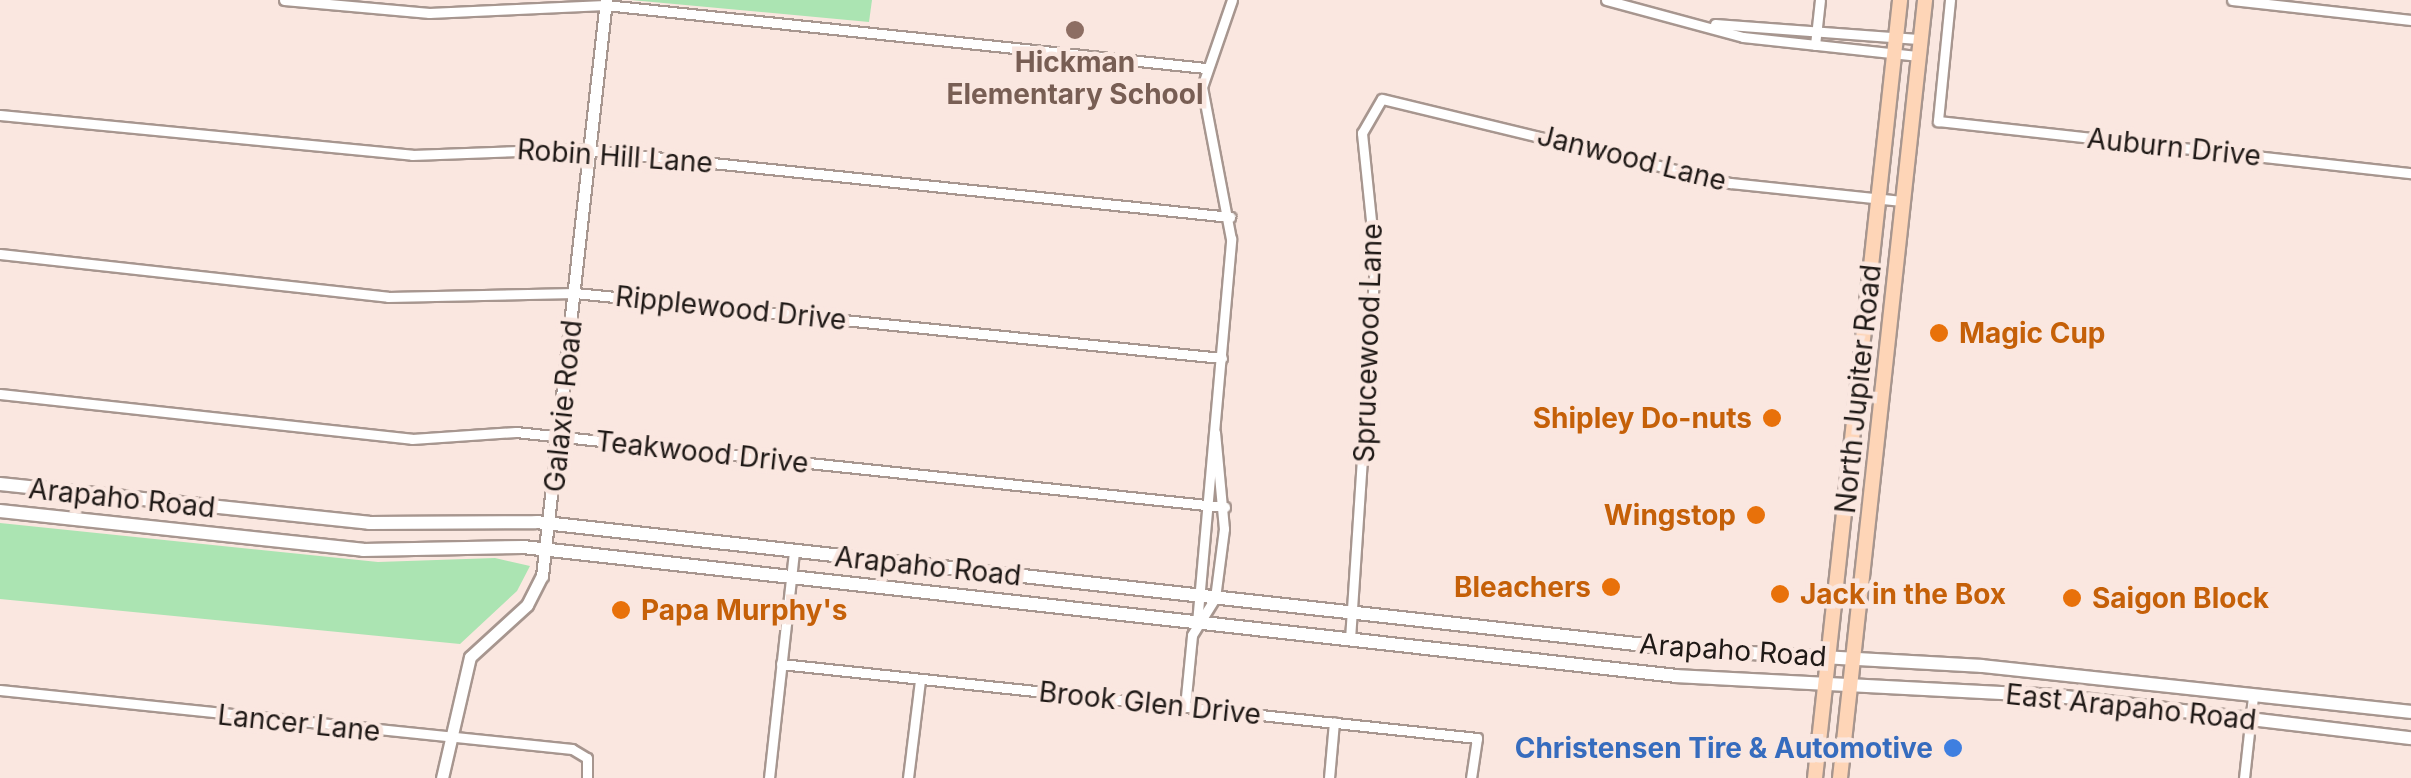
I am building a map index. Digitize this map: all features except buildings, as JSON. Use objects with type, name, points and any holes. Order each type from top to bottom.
[{"type":"main road","name":"North Jupiter Road","points":[[1815,778],[1900,0]]},
{"type":"main road","name":"North Jupiter Road","points":[[1840,778],[1925,0]]},
{"type":"main road","points":[[1858,376],[1886,360],[1864,334]]},
{"type":"main road","points":[[1848,480],[1873,483]]},
{"type":"main road","name":"Arapaho Road","points":[[0,484],[369,523],[550,524],[1557,636],[1855,658]]},
{"type":"main road","name":"Arapaho Road","points":[[0,511],[363,550],[546,550],[1198,624],[1851,686]]},
{"type":"main road","points":[[1555,660],[1557,636]]},
{"type":"main road","name":"East Arapaho Road","points":[[1855,658],[2103,678],[2411,712]]},
{"type":"main road","points":[[2103,678],[2106,702]]},
{"type":"main road","name":"East Arapaho Road","points":[[1851,686],[2106,702],[2411,738]]},
{"type":"street","points":[[284,0],[430,13],[605,3],[1205,68]]},
{"type":"street","points":[[1185,707],[1198,624],[1204,505],[1222,358],[1230,217],[1206,138],[1205,68],[1232,0]]},
{"type":"street","points":[[1606,0],[1815,44],[1919,56]]},
{"type":"street","points":[[1815,44],[1820,0]]},
{"type":"street","name":"Auburn Drive","points":[[1950,0],[1938,121],[2411,172]]},
{"type":"street","points":[[2232,0],[2295,4],[2411,20]]},
{"type":"street","name":"Galaxie Road","points":[[442,778],[446,738],[470,658],[533,596],[546,550],[605,3]]},
{"type":"street","points":[[1712,24],[1817,27],[1921,39]]},
{"type":"street","name":"Janwood Lane","points":[[1370,109],[1397,98],[1677,172],[1902,200]]},
{"type":"street","name":"Sprucewood Lane","points":[[1350,639],[1375,259],[1362,133],[1370,109]]},
{"type":"street","name":"Robin Hill Lane","points":[[0,115],[412,155],[590,150],[1230,217]]},
{"type":"street","name":"Ripplewood Drive","points":[[0,254],[388,297],[575,293],[1222,358]]},
{"type":"street","name":"Teakwood Drive","points":[[0,394],[412,439],[559,437],[1225,508]]},
{"type":"street","points":[[1198,624],[1215,598],[1225,508],[1215,432]]},
{"type":"street","points":[[768,778],[794,551]]},
{"type":"street","name":"Brook Glen Drive","points":[[782,664],[1477,738],[1471,778]]},
{"type":"street","points":[[908,778],[920,680]]},
{"type":"street","name":"Lancer Lane","points":[[0,690],[572,749],[588,772]]},
{"type":"street","points":[[2244,778],[2253,696]]},
{"type":"street","points":[[1329,778],[1334,722]]},
{"type":"green space","points":[[631,0],[872,0],[869,22]]},
{"type":"green space","points":[[0,523],[378,562],[495,558],[530,566],[517,591],[460,644],[0,599]]},
{"type":"place","name":"Hickman Elementary School","points":[[1075,30]]},
{"type":"place","name":"Magic Cup","points":[[1939,333]]},
{"type":"place","name":"Shipley Do-nuts","points":[[1772,418]]},
{"type":"place","name":"Wingstop","points":[[1756,515]]},
{"type":"place","name":"Bleachers","points":[[1611,587]]},
{"type":"place","name":"Jack in the Box","points":[[1780,594]]},
{"type":"place","name":"Saigon Block","points":[[2072,598]]},
{"type":"place","name":"Papa Murphy's","points":[[621,610]]},
{"type":"place","name":"Christensen Tire & Automotive","points":[[1953,748]]}]
